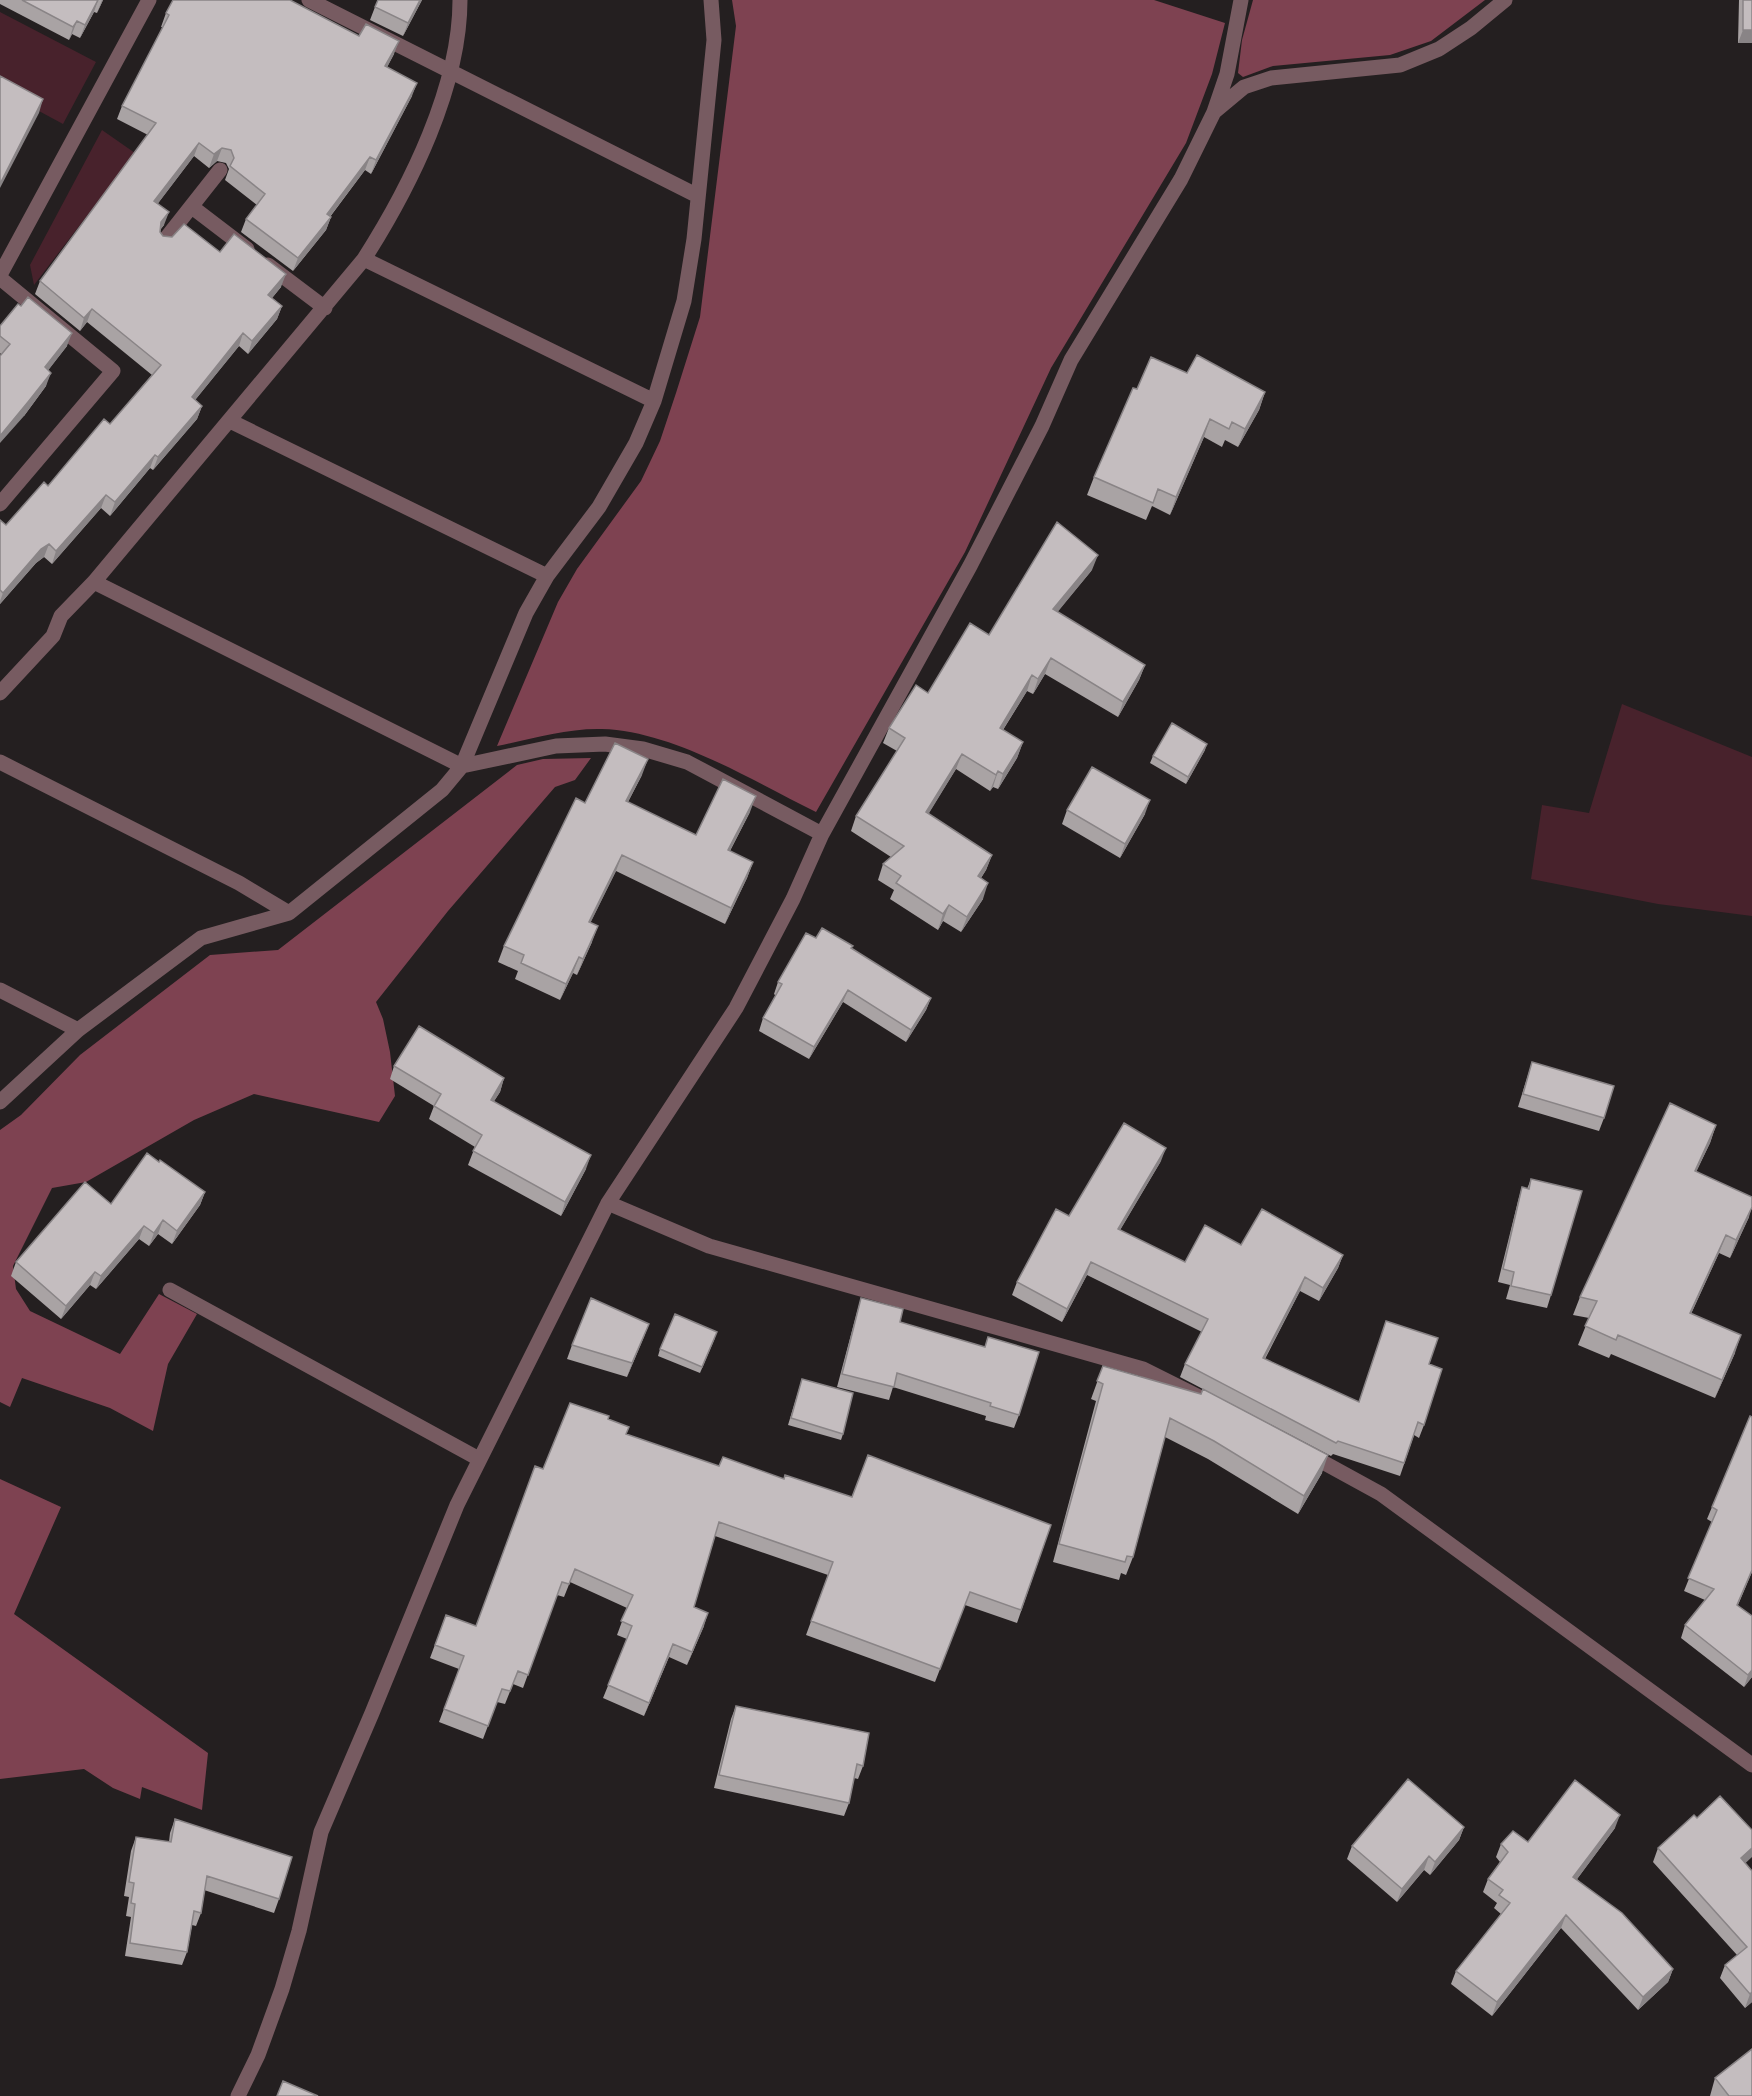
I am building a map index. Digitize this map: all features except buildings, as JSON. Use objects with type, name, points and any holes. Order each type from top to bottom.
[{"type":"street","points":[[0,504],[113,371],[0,277],[149,0]]},
{"type":"street","points":[[309,0],[698,196]]},
{"type":"street","points":[[0,693],[53,636],[61,616],[94,582],[364,259],[420,155],[434,122],[449,72],[460,21],[460,0]]},
{"type":"street","points":[[0,1102],[78,1030],[201,938],[289,913],[442,790],[462,766],[526,613],[547,576],[598,507],[636,443],[654,401],[684,301],[698,196],[714,40],[711,0]]},
{"type":"street","points":[[238,2096],[258,2055],[282,1989],[299,1931],[321,1832],[457,1505],[479,1459],[608,1203],[736,1008],[793,899],[822,834],[970,566],[1042,426],[1071,360],[1181,179],[1214,112],[1227,74],[1241,0]]},
{"type":"street","points":[[1214,112],[1244,87],[1271,78],[1400,65],[1447,44],[1505,0]]},
{"type":"street","points":[[164,242],[220,170]]},
{"type":"street","points":[[192,207],[325,308]]},
{"type":"street","points":[[364,259],[654,401]]},
{"type":"street","points":[[230,421],[547,576]]},
{"type":"street","points":[[94,582],[462,766],[556,747],[605,744],[643,748],[687,762],[822,834]]},
{"type":"street","points":[[0,762],[239,883],[289,913]]},
{"type":"street","points":[[0,990],[78,1030]]},
{"type":"street","points":[[608,1203],[709,1246],[1143,1369],[1212,1403]]},
{"type":"street","points":[[170,1290],[479,1459]]},
{"type":"street","points":[[1291,1445],[1381,1494],[1752,1765]]},
{"type":"shaded area","points":[[732,0],[1154,0],[1225,23],[1212,74],[1186,143],[1051,368],[965,552],[816,812],[684,748],[657,738],[629,732],[602,729],[576,730],[497,746],[558,602],[577,569],[641,481],[660,441],[700,317],[736,26]]},
{"type":"shaded area","points":[[1253,0],[1485,0],[1431,41],[1390,55],[1273,66],[1243,77],[1238,73],[1242,40]]},
{"type":"shaded area","points":[[0,12],[96,62],[63,124],[0,90]]},
{"type":"shaded area","points":[[102,130],[135,153],[34,285],[30,265]]},
{"type":"shaded area","points":[[1622,704],[1752,757],[1752,916],[1658,904],[1531,879],[1542,805],[1589,813]]},
{"type":"shaded area","points":[[591,758],[575,780],[555,787],[448,911],[376,1002],[383,1019],[390,1052],[395,1096],[379,1122],[254,1094],[194,1120],[86,1182],[52,1188],[13,1266],[16,1289],[30,1311],[120,1354],[159,1294],[197,1314],[168,1364],[153,1431],[110,1408],[22,1378],[10,1407],[0,1402],[0,1130],[21,1115],[80,1055],[210,955],[278,950],[517,765],[543,759]]},
{"type":"shaded area","points":[[0,1479],[61,1507],[14,1614],[208,1753],[202,1810],[142,1787],[140,1799],[113,1788],[84,1769],[0,1779]]}]
